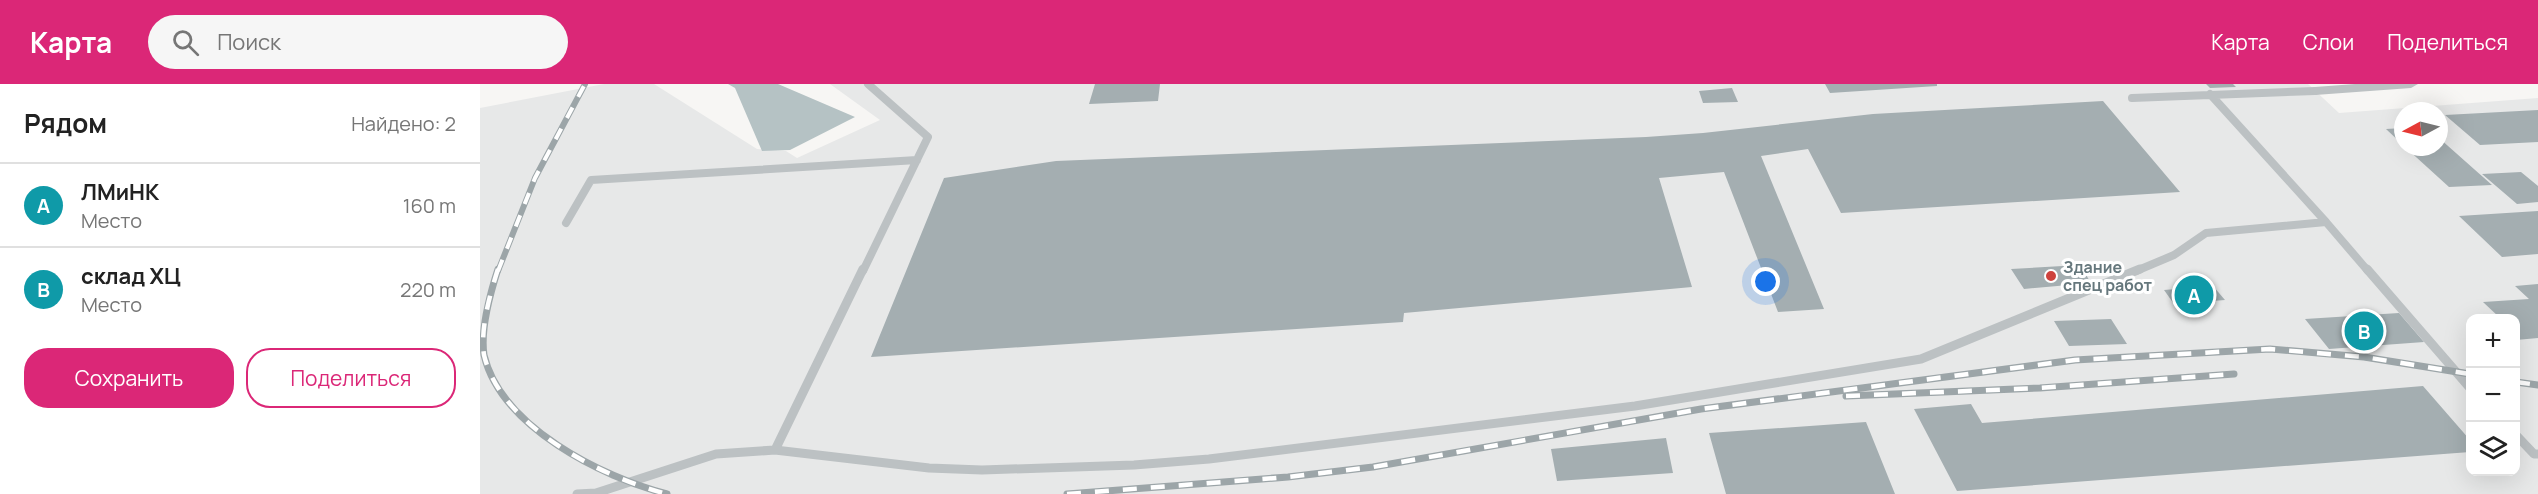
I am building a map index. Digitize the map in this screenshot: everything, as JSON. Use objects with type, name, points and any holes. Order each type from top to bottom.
[{"type":"street","points":[[2316,91],[2410,84]]},
{"type":"lane","points":[[775,450],[928,137],[868,84]]},
{"type":"lane","points":[[2132,98],[2316,91]]},
{"type":"lane","points":[[2210,94],[2326,222],[2466,383]]},
{"type":"lane","points":[[566,223],[591,180],[917,160]]},
{"type":"lane","points":[[577,494],[596,494],[716,454],[775,450],[929,468],[1042,470],[1209,459],[1635,406],[1921,359],[2174,255],[2206,233],[2326,222]]},
{"type":"lane","points":[[2520,439],[2534,454],[2538,454]]},
{"type":"shaded area","points":[[604,84],[654,84],[757,149],[786,151],[797,158],[880,120],[830,84],[2308,84],[2339,113],[2394,109],[2394,156],[2448,156],[2448,105],[2538,98],[2538,494],[480,494],[480,108]]},
{"type":"shaded area","points":[[728,84],[778,84],[855,117],[790,150],[762,151],[735,88]]},
{"type":"building","points":[[1095,84],[1160,84],[1158,101],[1089,104]]},
{"type":"building","points":[[1825,84],[1937,84],[1937,86],[1830,93]]},
{"type":"building","points":[[2206,84],[2233,84],[2236,87],[2210,88]]},
{"type":"building","points":[[1732,88],[1738,102],[1703,103],[1699,91]]},
{"type":"building","points":[[2103,101],[2180,192],[1841,213],[1808,149],[1761,156],[1824,309],[1778,312],[1724,172],[1659,178],[1692,287],[1404,313],[1403,322],[871,357],[944,178],[1056,161],[1646,137],[1873,114]]},
{"type":"building","points":[[2538,110],[2538,142],[2480,145],[2448,118],[2448,115]]},
{"type":"building","points":[[2386,129],[2394,129],[2394,137]]},
{"type":"building","points":[[2448,146],[2492,185],[2449,187],[2415,156],[2448,156]]},
{"type":"building","points":[[2521,172],[2538,186],[2538,202],[2517,204],[2482,174]]},
{"type":"building","points":[[2538,211],[2538,254],[2502,257],[2459,216]]},
{"type":"building","name":"Здание спец работ","points":[[2080,265],[2091,283],[2024,289],[2011,269]]},
{"type":"building","points":[[2538,284],[2538,338],[2520,340],[2520,314],[2496,314],[2483,302],[2529,299],[2515,286]]},
{"type":"building","points":[[2213,286],[2225,300],[2174,304],[2164,290]]},
{"type":"building","points":[[2399,313],[2424,342],[2329,349],[2305,319]]},
{"type":"building","points":[[2111,319],[2127,344],[2069,346],[2054,321]]},
{"type":"building","points":[[2423,386],[2466,435],[2466,452],[1957,491],[1914,409],[1971,404],[1982,423]]},
{"type":"building","points":[[1866,422],[1895,494],[1726,494],[1709,433]]},
{"type":"building","points":[[1666,438],[1673,473],[1557,481],[1551,449]]},
{"type":"railway","points":[[498,271],[535,178],[585,84]]},
{"type":"railway","points":[[498,269],[489,300],[483,345],[484,355],[494,381],[511,405],[532,426],[585,462],[641,486],[667,494]]},
{"type":"railway","points":[[1067,494],[1288,477],[1373,467],[1701,409],[2075,360],[2270,349],[2364,357],[2466,373]]},
{"type":"railway","points":[[1846,396],[2040,388],[2234,374]]},
{"type":"railway","points":[[2520,383],[2538,385]]},
{"type":"place","name":"Здание спец работ","points":[[2051,276]]},
{"type":"place","name":"ЛМиНК","points":[[2194,295]]},
{"type":"place","name":"склад ХЦ","points":[[2364,331]]}]
